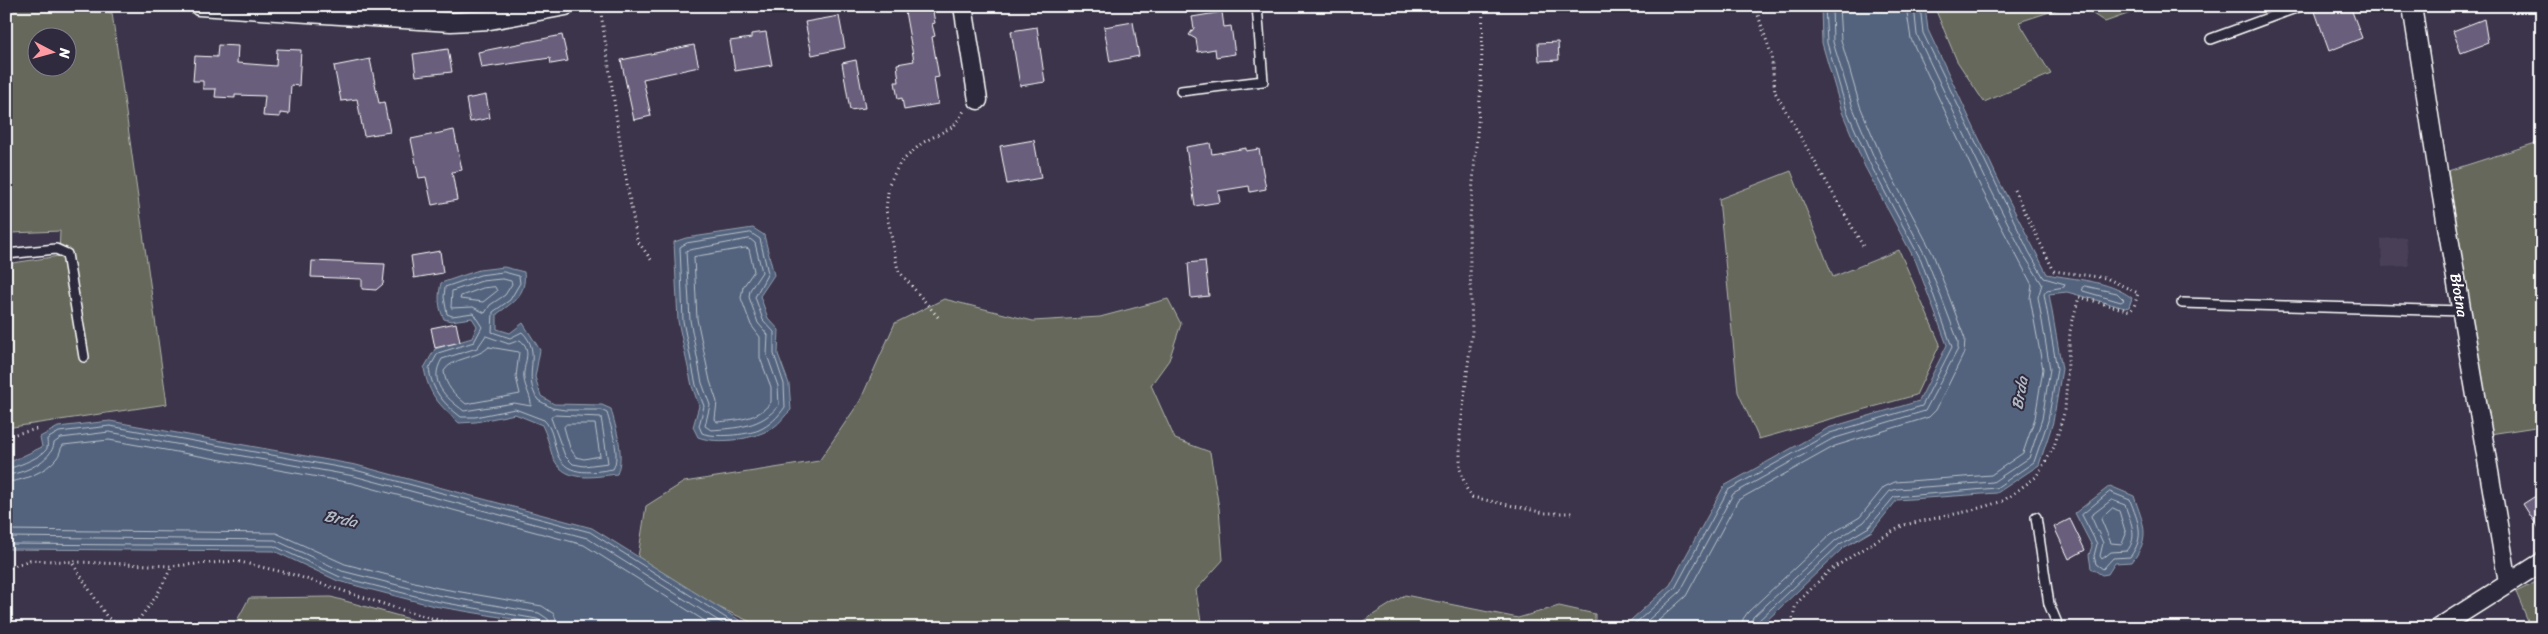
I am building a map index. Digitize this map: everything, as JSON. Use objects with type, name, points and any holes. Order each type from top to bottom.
[{"type":"street","points":[[199,6],[450,14],[490,20],[566,6]]},
{"type":"street","points":[[963,6],[978,96]]},
{"type":"street","name":"Błotna","points":[[2412,6],[2508,583]]},
{"type":"street","points":[[2438,628],[2542,562]]},
{"type":"lane","points":[[1181,91],[1263,81],[1256,6]]},
{"type":"lane","points":[[2211,40],[2301,6]]},
{"type":"lane","points":[[6,254],[56,249],[67,254],[84,357]]},
{"type":"lane","points":[[2182,303],[2462,311]]},
{"type":"lane","points":[[2036,517],[2049,604],[2059,628]]},
{"type":"path","points":[[600,6],[622,155],[637,240],[652,262]]},
{"type":"path","points":[[1483,6],[1481,86],[1469,230],[1472,331],[1460,434],[1460,469],[1466,488],[1472,497],[1545,513],[1574,513]]},
{"type":"path","points":[[1756,6],[1771,54],[1775,92],[1863,246]]},
{"type":"path","points":[[938,317],[898,270],[886,210],[889,184],[900,163],[922,143],[954,126],[978,96]]},
{"type":"path","points":[[1794,628],[1793,616],[1796,604],[1829,571],[1870,545],[1904,525],[1969,511],[2002,501],[2036,477],[2054,447],[2066,410],[2070,331],[2079,297],[2130,311],[2134,307],[2138,293],[2106,278],[2054,271],[2014,190]]},
{"type":"path","points":[[6,436],[38,429]]},
{"type":"path","points":[[6,569],[30,560],[172,566],[236,561],[291,574],[399,609],[467,628]]},
{"type":"path","points":[[73,563],[107,617],[122,628]]},
{"type":"path","points":[[132,628],[156,597],[172,566]]},
{"type":"shaded area","points":[[2406,237],[2409,266],[2382,267],[2381,239]]},
{"type":"green space","points":[[6,6],[112,13],[167,404],[6,428],[6,264],[59,256],[60,231],[12,233],[12,248],[6,248]]},
{"type":"green space","points":[[1934,6],[2068,6],[2019,22],[2051,74],[1984,102],[1957,61]]},
{"type":"green space","points":[[2081,6],[2150,6],[2105,22]]},
{"type":"green space","points":[[2542,141],[2542,426],[2490,434],[2448,171]]},
{"type":"green space","points":[[1791,171],[1833,277],[1899,250],[1940,344],[1916,395],[1759,439],[1738,392],[1719,199]]},
{"type":"green space","points":[[944,299],[1033,321],[1100,317],[1168,299],[1181,324],[1169,360],[1151,385],[1175,439],[1210,452],[1219,508],[1223,560],[1196,590],[1202,628],[764,628],[718,607],[638,557],[646,506],[684,482],[819,461],[860,401],[895,323]]},
{"type":"green space","points":[[2542,579],[2542,628],[2531,628],[2516,592]]},
{"type":"green space","points":[[1405,595],[1518,618],[1559,606],[1595,614],[1595,628],[1352,628]]},
{"type":"green space","points":[[331,597],[442,628],[233,628],[249,598]]},
{"type":"water","name":"Brda","points":[[1821,6],[1925,6],[1928,30],[1999,181],[2047,274],[2102,284],[2123,292],[2132,298],[2129,307],[2125,308],[2067,292],[2049,294],[2062,369],[2053,422],[2039,465],[1997,493],[1897,500],[1872,531],[1843,548],[1759,628],[1622,628],[1670,585],[1724,486],[1828,428],[1919,401],[1947,345],[1916,262],[1865,167],[1842,112],[1822,43]]},
{"type":"water","points":[[753,228],[764,235],[774,275],[760,296],[768,318],[779,330],[778,354],[789,384],[791,410],[774,427],[757,435],[726,441],[706,439],[698,437],[693,427],[699,406],[692,386],[678,321],[674,242],[686,238]]},
{"type":"water","points":[[504,267],[524,272],[524,280],[518,297],[497,314],[497,329],[510,333],[523,323],[540,350],[535,377],[541,396],[554,404],[602,405],[611,409],[620,450],[617,474],[588,477],[571,475],[563,471],[557,464],[542,425],[515,414],[476,422],[459,423],[440,405],[432,393],[424,368],[435,349],[472,338],[477,326],[472,318],[451,321],[444,319],[439,301],[441,283],[479,270]]},
{"type":"water","name":"Brda","points":[[110,421],[356,465],[592,528],[752,628],[543,628],[536,623],[434,606],[338,581],[274,551],[6,549],[6,464],[42,447],[40,437],[58,427]]},
{"type":"water","points":[[2110,486],[2134,496],[2143,522],[2144,537],[2142,545],[2132,562],[2115,563],[2108,574],[2102,575],[2091,568],[2089,555],[2092,546],[2075,513]]},
{"type":"building","points":[[904,6],[932,6],[935,23],[932,24],[935,36],[932,37],[939,77],[934,78],[938,104],[904,110],[902,98],[898,99],[895,82],[899,82],[897,64],[914,61]]},
{"type":"building","points":[[2313,6],[2350,6],[2362,38],[2329,51]]},
{"type":"building","points":[[1222,12],[1224,27],[1231,26],[1235,54],[1216,57],[1215,49],[1198,52],[1196,39],[1189,35],[1194,28],[1192,17]]},
{"type":"building","points":[[839,16],[845,48],[812,55],[805,22]]},
{"type":"building","points":[[2484,19],[2488,43],[2461,53],[2453,31]]},
{"type":"building","points":[[1133,22],[1139,56],[1110,62],[1104,27]]},
{"type":"building","points":[[1037,27],[1045,82],[1020,86],[1011,31]]},
{"type":"building","points":[[766,32],[772,65],[735,71],[730,41],[751,38],[751,34]]},
{"type":"building","points":[[562,35],[568,61],[551,64],[550,58],[481,68],[478,52]]},
{"type":"building","points":[[1558,42],[1559,60],[1539,61],[1538,43]]},
{"type":"building","points":[[218,45],[238,46],[237,63],[276,66],[277,49],[301,50],[299,86],[291,85],[289,114],[280,113],[280,117],[263,116],[265,96],[235,95],[235,98],[215,97],[216,89],[203,89],[203,81],[193,81],[195,56],[217,57]]},
{"type":"building","points":[[694,45],[699,67],[643,79],[651,116],[634,120],[621,60]]},
{"type":"building","points":[[448,49],[452,72],[416,76],[413,54]]},
{"type":"building","points":[[370,59],[379,103],[384,102],[390,132],[364,136],[357,99],[341,101],[334,66]]},
{"type":"building","points":[[856,60],[865,108],[850,110],[842,63]]},
{"type":"building","points":[[486,95],[490,118],[470,122],[466,99]]},
{"type":"building","points":[[454,130],[462,170],[452,172],[457,200],[432,205],[426,177],[419,178],[411,139]]},
{"type":"building","points":[[1034,140],[1041,178],[1007,184],[1000,146]]},
{"type":"building","points":[[1210,143],[1212,154],[1246,148],[1246,151],[1259,149],[1266,189],[1250,192],[1249,186],[1218,191],[1220,202],[1195,206],[1186,147]]},
{"type":"building","points":[[440,251],[443,273],[414,278],[411,256]]},
{"type":"building","points":[[312,261],[385,264],[383,284],[376,290],[362,289],[362,279],[311,277]]},
{"type":"building","points":[[1205,261],[1209,296],[1191,298],[1188,263]]},
{"type":"building","points":[[456,323],[460,342],[435,348],[431,328]]},
{"type":"building","points":[[2542,492],[2542,534],[2523,504]]},
{"type":"building","points":[[2070,519],[2085,550],[2069,559],[2054,527]]}]
